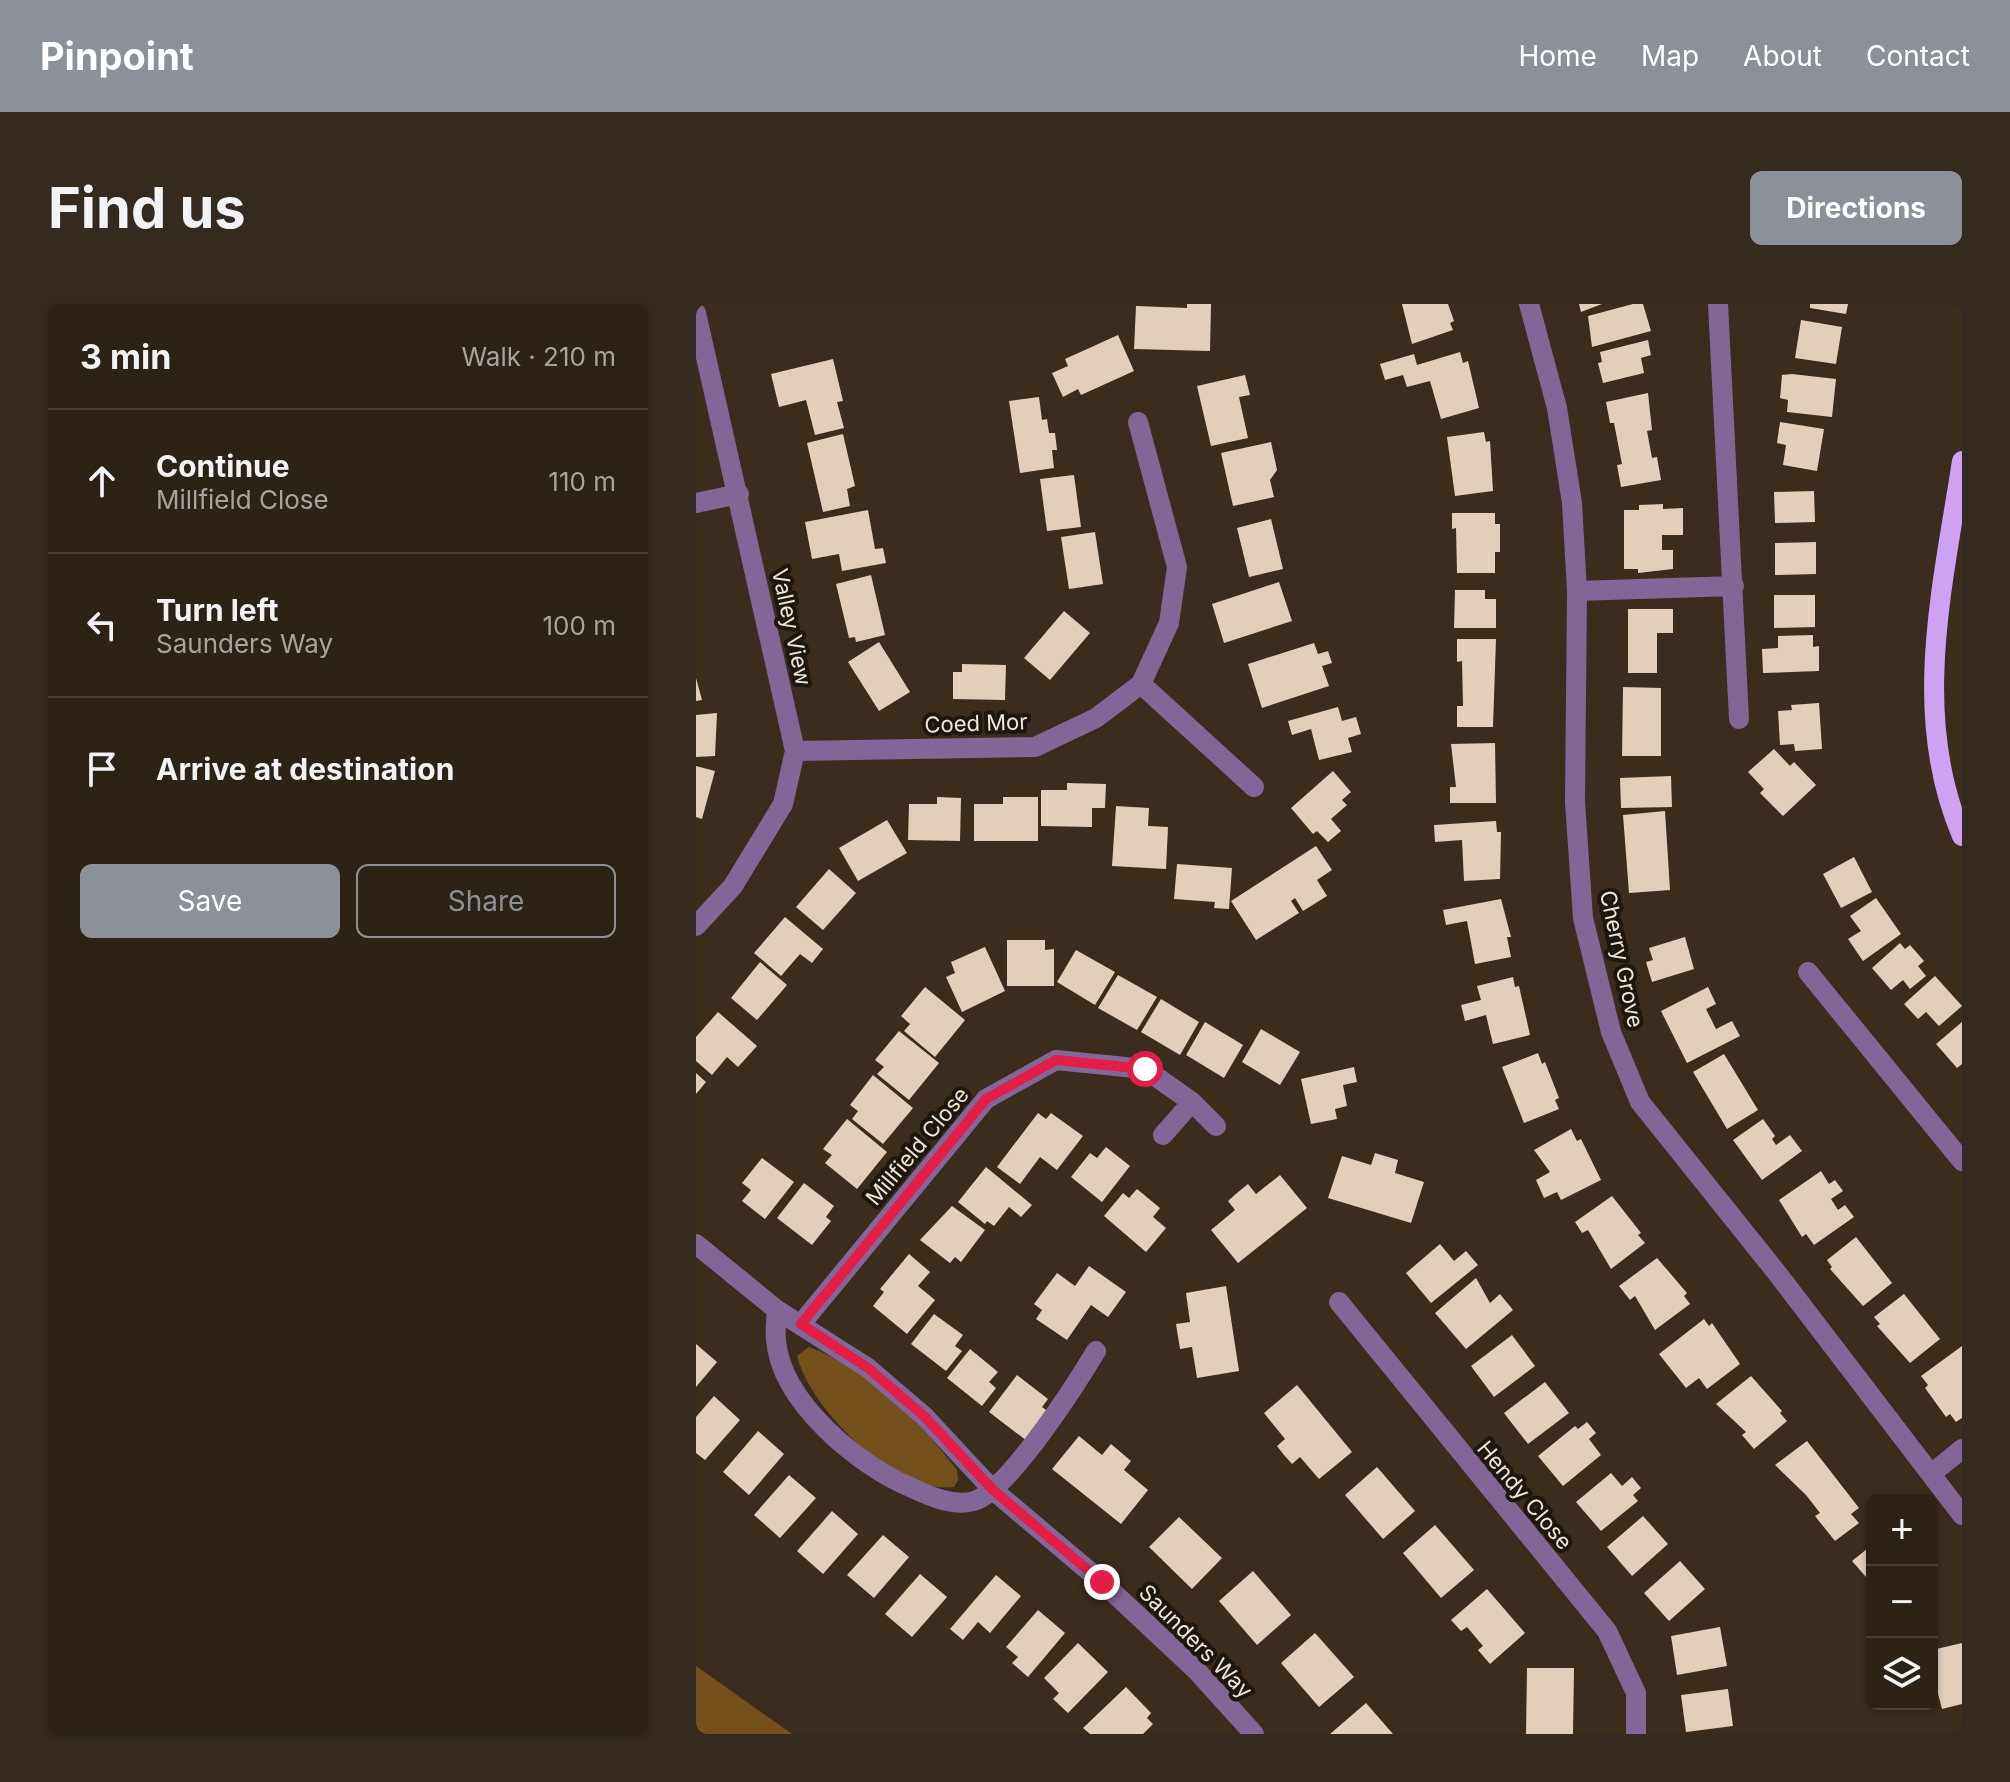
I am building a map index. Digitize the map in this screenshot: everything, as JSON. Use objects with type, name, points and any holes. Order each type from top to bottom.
[{"type":"main road","points":[[1962,461],[1932,657],[1937,760],[1962,836]]},
{"type":"street","name":"Cherry Grove","points":[[1529,304],[1557,408],[1572,503],[1577,591],[1575,802],[1583,918],[1611,1032],[1640,1102],[1777,1273],[1962,1515]]},
{"type":"street","points":[[1718,304],[1739,719]]},
{"type":"street","name":"Valley View","points":[[696,313],[795,751],[783,804],[733,886],[696,926]]},
{"type":"street","name":"Coed Mor","points":[[795,751],[1035,747],[1096,718],[1141,684],[1169,623],[1177,567],[1138,422]]},
{"type":"street","points":[[696,503],[739,494]]},
{"type":"street","points":[[1577,591],[1734,586]]},
{"type":"street","points":[[1141,684],[1254,787]]},
{"type":"street","points":[[1808,972],[1962,1161]]},
{"type":"street","name":"Millfield Close","points":[[801,1324],[986,1099],[1056,1060],[1145,1069],[1192,1102],[1216,1126]]},
{"type":"street","points":[[1163,1135],[1192,1102]]},
{"type":"street","name":"Saunders Way","points":[[696,1244],[777,1310],[868,1368],[924,1416],[993,1490],[1102,1582],[1197,1671],[1254,1734]]},
{"type":"street","name":"Hendy Close","points":[[1339,1302],[1607,1631],[1636,1693],[1636,1734]]},
{"type":"street","points":[[777,1310],[776,1343],[786,1371],[806,1406],[841,1446],[885,1477],[938,1500],[973,1501],[993,1490],[1070,1394],[1096,1351]]},
{"type":"street","points":[[1931,1474],[1962,1449]]},
{"type":"shaded area","points":[[809,1347],[852,1369],[909,1415],[957,1470],[958,1480],[954,1487],[931,1486],[907,1477],[882,1463],[837,1423],[805,1377],[797,1356]]},
{"type":"shaded area","points":[[696,1666],[792,1734],[696,1734]]},
{"type":"building","points":[[1187,304],[1211,304],[1210,351],[1134,349],[1136,306],[1187,308]]},
{"type":"building","points":[[1402,304],[1448,304],[1454,321],[1450,323],[1453,330],[1412,344]]},
{"type":"building","points":[[1579,304],[1602,304],[1581,312]]},
{"type":"building","points":[[1643,304],[1651,331],[1592,347],[1588,316]]},
{"type":"building","points":[[1810,304],[1848,304],[1846,314],[1810,308]]},
{"type":"building","points":[[1801,320],[1842,327],[1836,364],[1795,358]]},
{"type":"building","points":[[1118,335],[1134,371],[1081,395],[1078,389],[1063,397],[1052,373],[1068,366],[1065,359]]},
{"type":"building","points":[[1648,340],[1651,355],[1641,358],[1644,373],[1603,383],[1598,363],[1602,362],[1600,352]]},
{"type":"building","points":[[1460,352],[1463,363],[1468,361],[1479,408],[1441,419],[1430,381],[1407,387],[1403,375],[1385,380],[1380,364],[1414,354],[1417,365]]},
{"type":"building","points":[[833,359],[843,401],[837,402],[844,428],[815,435],[806,400],[779,407],[771,374]]},
{"type":"building","points":[[1245,375],[1250,395],[1239,397],[1248,438],[1211,446],[1197,386]]},
{"type":"building","points":[[1782,375],[1836,379],[1832,417],[1787,412],[1788,400],[1780,398]]},
{"type":"building","points":[[1648,393],[1652,430],[1647,431],[1652,458],[1657,457],[1661,480],[1621,487],[1617,465],[1622,464],[1614,423],[1610,423],[1606,402]]},
{"type":"building","points":[[1039,397],[1042,420],[1047,419],[1049,433],[1055,433],[1057,450],[1052,450],[1054,468],[1020,473],[1009,401]]},
{"type":"building","points":[[1780,422],[1824,429],[1817,471],[1783,465],[1786,445],[1777,443]]},
{"type":"building","points":[[1484,432],[1486,442],[1490,441],[1493,491],[1455,496],[1447,437]]},
{"type":"building","points":[[843,434],[855,486],[847,489],[850,506],[823,512],[807,443]]},
{"type":"building","points":[[1271,442],[1277,470],[1270,480],[1274,497],[1233,506],[1221,453]]},
{"type":"building","points":[[1074,475],[1081,527],[1047,531],[1040,479]]},
{"type":"building","points":[[1814,491],[1815,522],[1775,523],[1774,492]]},
{"type":"building","points":[[1663,504],[1663,509],[1683,508],[1683,535],[1662,535],[1662,550],[1673,550],[1673,569],[1638,573],[1638,569],[1624,569],[1624,510],[1639,510],[1639,505]]},
{"type":"building","points":[[868,510],[875,549],[883,548],[886,563],[842,571],[839,554],[812,559],[805,522]]},
{"type":"building","points":[[1452,513],[1495,513],[1495,524],[1500,524],[1500,552],[1495,552],[1495,573],[1457,573],[1456,528],[1452,529]]},
{"type":"building","points":[[1271,519],[1283,569],[1249,577],[1237,528]]},
{"type":"building","points":[[1095,532],[1103,584],[1069,589],[1061,537]]},
{"type":"building","points":[[1816,542],[1816,574],[1775,575],[1775,543]]},
{"type":"building","points":[[871,575],[885,635],[856,642],[855,637],[849,638],[836,584]]},
{"type":"building","points":[[1279,582],[1292,621],[1224,643],[1212,604]]},
{"type":"building","points":[[1455,590],[1485,590],[1485,599],[1496,599],[1496,628],[1454,628]]},
{"type":"building","points":[[1774,595],[1815,595],[1815,627],[1774,628]]},
{"type":"building","points":[[1628,609],[1673,609],[1673,633],[1657,633],[1657,673],[1628,673]]},
{"type":"building","points":[[1064,611],[1090,633],[1050,680],[1024,658]]},
{"type":"building","points":[[1813,635],[1813,647],[1819,646],[1819,671],[1763,673],[1762,649],[1778,648],[1778,636]]},
{"type":"building","points":[[1457,639],[1496,639],[1493,727],[1457,727],[1457,706],[1463,706],[1462,661],[1457,662]]},
{"type":"building","points":[[879,642],[910,692],[879,711],[848,662]]},
{"type":"building","points":[[1314,643],[1318,654],[1328,651],[1332,663],[1322,666],[1329,686],[1262,708],[1248,664]]},
{"type":"building","points":[[962,664],[1006,665],[1005,700],[953,699],[953,672],[962,672]]},
{"type":"building","points":[[696,678],[702,700],[696,701]]},
{"type":"building","points":[[1623,687],[1661,688],[1661,756],[1622,756]]},
{"type":"building","points":[[1819,703],[1822,749],[1795,751],[1794,744],[1780,745],[1778,711],[1792,710],[1791,705]]},
{"type":"building","points":[[1338,707],[1342,721],[1356,717],[1361,734],[1348,738],[1352,752],[1319,760],[1311,729],[1292,735],[1288,721]]},
{"type":"building","points":[[717,713],[715,756],[696,757],[696,715]]},
{"type":"building","points":[[1495,743],[1496,803],[1450,803],[1450,787],[1456,787],[1451,744]]},
{"type":"building","points":[[1774,749],[1790,766],[1794,762],[1816,785],[1783,816],[1760,793],[1764,789],[1748,772]]},
{"type":"building","points":[[696,766],[715,771],[702,819],[696,817]]},
{"type":"building","points":[[1333,771],[1351,792],[1342,800],[1347,805],[1331,819],[1341,831],[1328,842],[1317,831],[1313,834],[1291,808]]},
{"type":"building","points":[[1671,776],[1672,807],[1621,808],[1620,778]]},
{"type":"building","points":[[1067,783],[1106,784],[1105,808],[1092,808],[1092,827],[1041,826],[1041,790],[1067,790]]},
{"type":"building","points":[[937,797],[961,798],[960,841],[908,840],[909,804],[937,804]]},
{"type":"building","points":[[1003,797],[1038,797],[1038,841],[974,841],[974,804],[1003,804]]},
{"type":"building","points":[[1116,806],[1149,808],[1148,826],[1168,827],[1166,869],[1112,866]]},
{"type":"building","points":[[1665,811],[1670,890],[1629,893],[1623,815]]},
{"type":"building","points":[[887,820],[907,853],[858,881],[839,848]]},
{"type":"building","points":[[1496,821],[1497,832],[1501,832],[1500,879],[1464,881],[1462,840],[1435,842],[1434,825]]},
{"type":"building","points":[[1316,846],[1332,870],[1317,880],[1327,896],[1303,911],[1295,898],[1291,901],[1299,913],[1256,940],[1231,901]]},
{"type":"building","points":[[1854,857],[1872,892],[1841,908],[1823,874]]},
{"type":"building","points":[[1177,864],[1232,868],[1229,909],[1214,908],[1215,902],[1174,899]]},
{"type":"building","points":[[829,869],[856,893],[823,930],[796,907]]},
{"type":"building","points":[[1876,898],[1901,934],[1863,961],[1848,939],[1861,931],[1850,916]]},
{"type":"building","points":[[1501,899],[1511,937],[1507,937],[1511,957],[1475,964],[1467,921],[1446,925],[1443,910]]},
{"type":"building","points":[[785,917],[823,949],[812,963],[800,954],[781,976],[754,953]]},
{"type":"building","points":[[1685,937],[1694,969],[1652,982],[1646,962],[1653,960],[1649,948]]},
{"type":"building","points":[[1007,940],[1045,940],[1045,950],[1054,949],[1054,986],[1007,986]]},
{"type":"building","points":[[1900,943],[1905,949],[1910,945],[1924,961],[1918,966],[1926,976],[1910,989],[1903,980],[1891,990],[1872,968]]},
{"type":"building","points":[[985,947],[1005,991],[962,1012],[946,977],[955,973],[951,962]]},
{"type":"building","points":[[1076,950],[1115,972],[1095,1005],[1057,982]]},
{"type":"building","points":[[760,962],[787,985],[757,1020],[731,998]]},
{"type":"building","points":[[1118,975],[1157,997],[1137,1030],[1098,1008]]},
{"type":"building","points":[[1935,976],[1962,1006],[1939,1026],[1926,1012],[1918,1019],[1904,1004]]},
{"type":"building","points":[[1513,977],[1515,987],[1519,986],[1530,1035],[1493,1044],[1486,1015],[1465,1021],[1461,1005],[1481,1000],[1477,986]]},
{"type":"building","points":[[925,987],[965,1020],[935,1057],[904,1031],[910,1024],[901,1016]]},
{"type":"building","points":[[1708,987],[1716,1004],[1706,1009],[1716,1029],[1732,1021],[1740,1036],[1687,1063],[1661,1011]]},
{"type":"building","points":[[1161,999],[1199,1022],[1180,1055],[1141,1032]]},
{"type":"building","points":[[718,1012],[757,1046],[738,1067],[727,1057],[712,1075],[696,1061],[696,1037]]},
{"type":"building","points":[[1205,1022],[1243,1045],[1224,1078],[1186,1055]]},
{"type":"building","points":[[1962,1022],[1962,1064],[1957,1068],[1936,1044]]},
{"type":"building","points":[[1261,1029],[1300,1052],[1280,1085],[1242,1062]]},
{"type":"building","points":[[899,1031],[939,1063],[909,1100],[877,1074],[884,1067],[875,1060]]},
{"type":"building","points":[[1538,1053],[1542,1064],[1545,1062],[1559,1098],[1555,1100],[1559,1109],[1524,1123],[1502,1067]]},
{"type":"building","points":[[1724,1054],[1758,1110],[1727,1129],[1693,1072]]},
{"type":"building","points":[[1354,1067],[1357,1082],[1343,1085],[1347,1106],[1335,1109],[1337,1119],[1311,1124],[1301,1079]]},
{"type":"building","points":[[696,1073],[706,1082],[696,1094]]},
{"type":"building","points":[[873,1075],[913,1108],[883,1144],[852,1119],[858,1111],[850,1105]]},
{"type":"building","points":[[1038,1113],[1046,1119],[1051,1113],[1083,1136],[1057,1170],[1040,1157],[1020,1184],[997,1167]]},
{"type":"building","points":[[847,1119],[887,1152],[857,1189],[825,1163],[832,1155],[823,1149]]},
{"type":"building","points":[[1763,1119],[1775,1136],[1772,1139],[1776,1145],[1790,1135],[1802,1151],[1762,1180],[1733,1140]]},
{"type":"building","points":[[1571,1129],[1577,1141],[1581,1139],[1601,1180],[1561,1200],[1557,1192],[1544,1198],[1536,1180],[1550,1172],[1534,1150]]},
{"type":"building","points":[[1106,1147],[1130,1166],[1102,1202],[1071,1177],[1090,1153],[1097,1158]]},
{"type":"building","points":[[1375,1153],[1398,1160],[1395,1173],[1424,1182],[1411,1223],[1328,1198],[1342,1156],[1371,1165]]},
{"type":"building","points":[[762,1158],[794,1182],[765,1219],[742,1201],[751,1190],[742,1183]]},
{"type":"building","points":[[986,1167],[1032,1205],[1021,1217],[1009,1207],[994,1226],[987,1221],[985,1224],[958,1202]]},
{"type":"building","points":[[1821,1171],[1829,1184],[1835,1180],[1843,1191],[1831,1199],[1838,1210],[1845,1205],[1854,1217],[1814,1245],[1806,1234],[1802,1237],[1779,1200]]},
{"type":"building","points":[[1280,1175],[1307,1208],[1238,1263],[1211,1230],[1235,1210],[1228,1201],[1248,1184],[1256,1194]]},
{"type":"building","points":[[804,1183],[834,1206],[826,1217],[831,1221],[812,1245],[777,1218]]},
{"type":"building","points":[[1137,1189],[1160,1208],[1153,1217],[1166,1228],[1146,1252],[1104,1216],[1123,1193],[1129,1198]]},
{"type":"building","points":[[1612,1196],[1641,1233],[1638,1235],[1645,1243],[1611,1269],[1588,1230],[1582,1233],[1575,1222]]},
{"type":"building","points":[[952,1206],[985,1230],[961,1262],[955,1257],[950,1263],[920,1240]]},
{"type":"building","points":[[1856,1237],[1892,1283],[1863,1306],[1830,1269],[1832,1267],[1827,1260]]},
{"type":"building","points":[[1440,1244],[1454,1261],[1466,1251],[1478,1265],[1431,1303],[1406,1273]]},
{"type":"building","points":[[909,1254],[930,1272],[918,1286],[935,1300],[907,1334],[873,1306],[884,1292],[880,1289]]},
{"type":"building","points":[[1657,1258],[1687,1293],[1684,1296],[1690,1304],[1655,1330],[1635,1296],[1630,1300],[1619,1286]]},
{"type":"building","points":[[1089,1266],[1126,1292],[1108,1317],[1091,1305],[1067,1340],[1036,1319],[1042,1310],[1034,1304],[1057,1273],[1075,1286]]},
{"type":"building","points":[[1476,1278],[1490,1303],[1500,1294],[1513,1310],[1466,1349],[1435,1313]]},
{"type":"building","points":[[1226,1286],[1239,1371],[1197,1378],[1192,1347],[1180,1349],[1176,1324],[1190,1322],[1186,1293]]},
{"type":"building","points":[[1904,1294],[1940,1339],[1910,1363],[1877,1326],[1880,1324],[1874,1317]]},
{"type":"building","points":[[934,1314],[963,1335],[955,1346],[962,1351],[946,1371],[911,1344]]},
{"type":"building","points":[[1704,1319],[1709,1326],[1712,1323],[1740,1364],[1707,1389],[1699,1378],[1686,1388],[1659,1354]]},
{"type":"building","points":[[1512,1335],[1535,1366],[1494,1397],[1471,1366]]},
{"type":"building","points":[[696,1344],[717,1362],[696,1387]]},
{"type":"building","points":[[1962,1346],[1962,1418],[1956,1422],[1950,1414],[1946,1417],[1925,1388],[1928,1385],[1921,1376]]},
{"type":"building","points":[[970,1349],[998,1372],[989,1382],[996,1388],[982,1406],[947,1378]]},
{"type":"building","points":[[1017,1375],[1048,1399],[1042,1407],[1049,1412],[1027,1441],[989,1412]]},
{"type":"building","points":[[1751,1376],[1787,1421],[1754,1449],[1742,1435],[1746,1432],[1716,1404]]},
{"type":"building","points":[[1545,1382],[1569,1413],[1528,1444],[1504,1413]]},
{"type":"building","points":[[1297,1385],[1352,1452],[1319,1479],[1300,1457],[1292,1464],[1284,1455],[1277,1446],[1285,1439],[1264,1413]]},
{"type":"building","points":[[714,1396],[740,1420],[705,1460],[696,1453],[696,1417]]},
{"type":"building","points":[[1587,1422],[1596,1433],[1589,1439],[1601,1455],[1563,1486],[1538,1456],[1575,1426],[1578,1429]]},
{"type":"building","points":[[758,1431],[784,1454],[749,1495],[723,1472]]},
{"type":"building","points":[[1079,1436],[1102,1455],[1111,1444],[1131,1461],[1124,1470],[1148,1490],[1121,1524],[1052,1469]]},
{"type":"building","points":[[1807,1441],[1859,1508],[1851,1514],[1859,1523],[1835,1541],[1815,1516],[1820,1513],[1806,1495],[1775,1465]]},
{"type":"building","points":[[1377,1467],[1415,1511],[1383,1539],[1345,1495]]},
{"type":"building","points":[[1611,1473],[1622,1486],[1632,1477],[1641,1488],[1633,1495],[1638,1501],[1601,1531],[1576,1502]]},
{"type":"building","points":[[789,1475],[816,1498],[780,1538],[754,1515]]},
{"type":"building","points":[[832,1511],[858,1534],[823,1574],[797,1551]]},
{"type":"building","points":[[1643,1516],[1668,1544],[1632,1576],[1607,1547]]},
{"type":"building","points":[[1179,1517],[1222,1558],[1192,1589],[1149,1547]]},
{"type":"building","points":[[1435,1525],[1474,1570],[1441,1598],[1403,1553]]},
{"type":"building","points":[[883,1535],[909,1557],[874,1598],[847,1575]]},
{"type":"building","points":[[1866,1550],[1866,1577],[1852,1561]]},
{"type":"building","points":[[1680,1561],[1705,1589],[1669,1621],[1644,1593]]},
{"type":"building","points":[[1253,1571],[1291,1615],[1257,1645],[1219,1601]]},
{"type":"building","points":[[920,1574],[947,1597],[912,1637],[885,1614]]},
{"type":"building","points":[[996,1575],[1021,1596],[990,1633],[978,1622],[963,1640],[950,1629]]},
{"type":"building","points":[[1487,1589],[1525,1633],[1490,1664],[1478,1650],[1483,1646],[1467,1627],[1461,1631],[1451,1620]]},
{"type":"building","points":[[1038,1610],[1065,1633],[1028,1677],[1012,1663],[1018,1657],[1006,1647]]},
{"type":"building","points":[[1720,1627],[1727,1666],[1677,1675],[1671,1636]]},
{"type":"building","points":[[1315,1633],[1354,1677],[1319,1707],[1281,1663]]},
{"type":"building","points":[[1078,1643],[1108,1672],[1068,1713],[1053,1699],[1059,1693],[1044,1678]]},
{"type":"building","points":[[1962,1643],[1962,1704],[1942,1709],[1938,1694],[1938,1649]]},
{"type":"building","points":[[1527,1668],[1574,1668],[1573,1734],[1526,1734]]},
{"type":"building","points":[[1126,1687],[1151,1713],[1147,1718],[1153,1724],[1143,1734],[1090,1734],[1083,1728]]},
{"type":"building","points":[[1728,1689],[1733,1726],[1686,1732],[1681,1695]]},
{"type":"building","points":[[1366,1703],[1393,1734],[1330,1734]]},
{"type":"route","points":[[1102,1582],[993,1490],[924,1416],[868,1368],[801,1324],[986,1099],[1056,1060],[1145,1069]]}]
